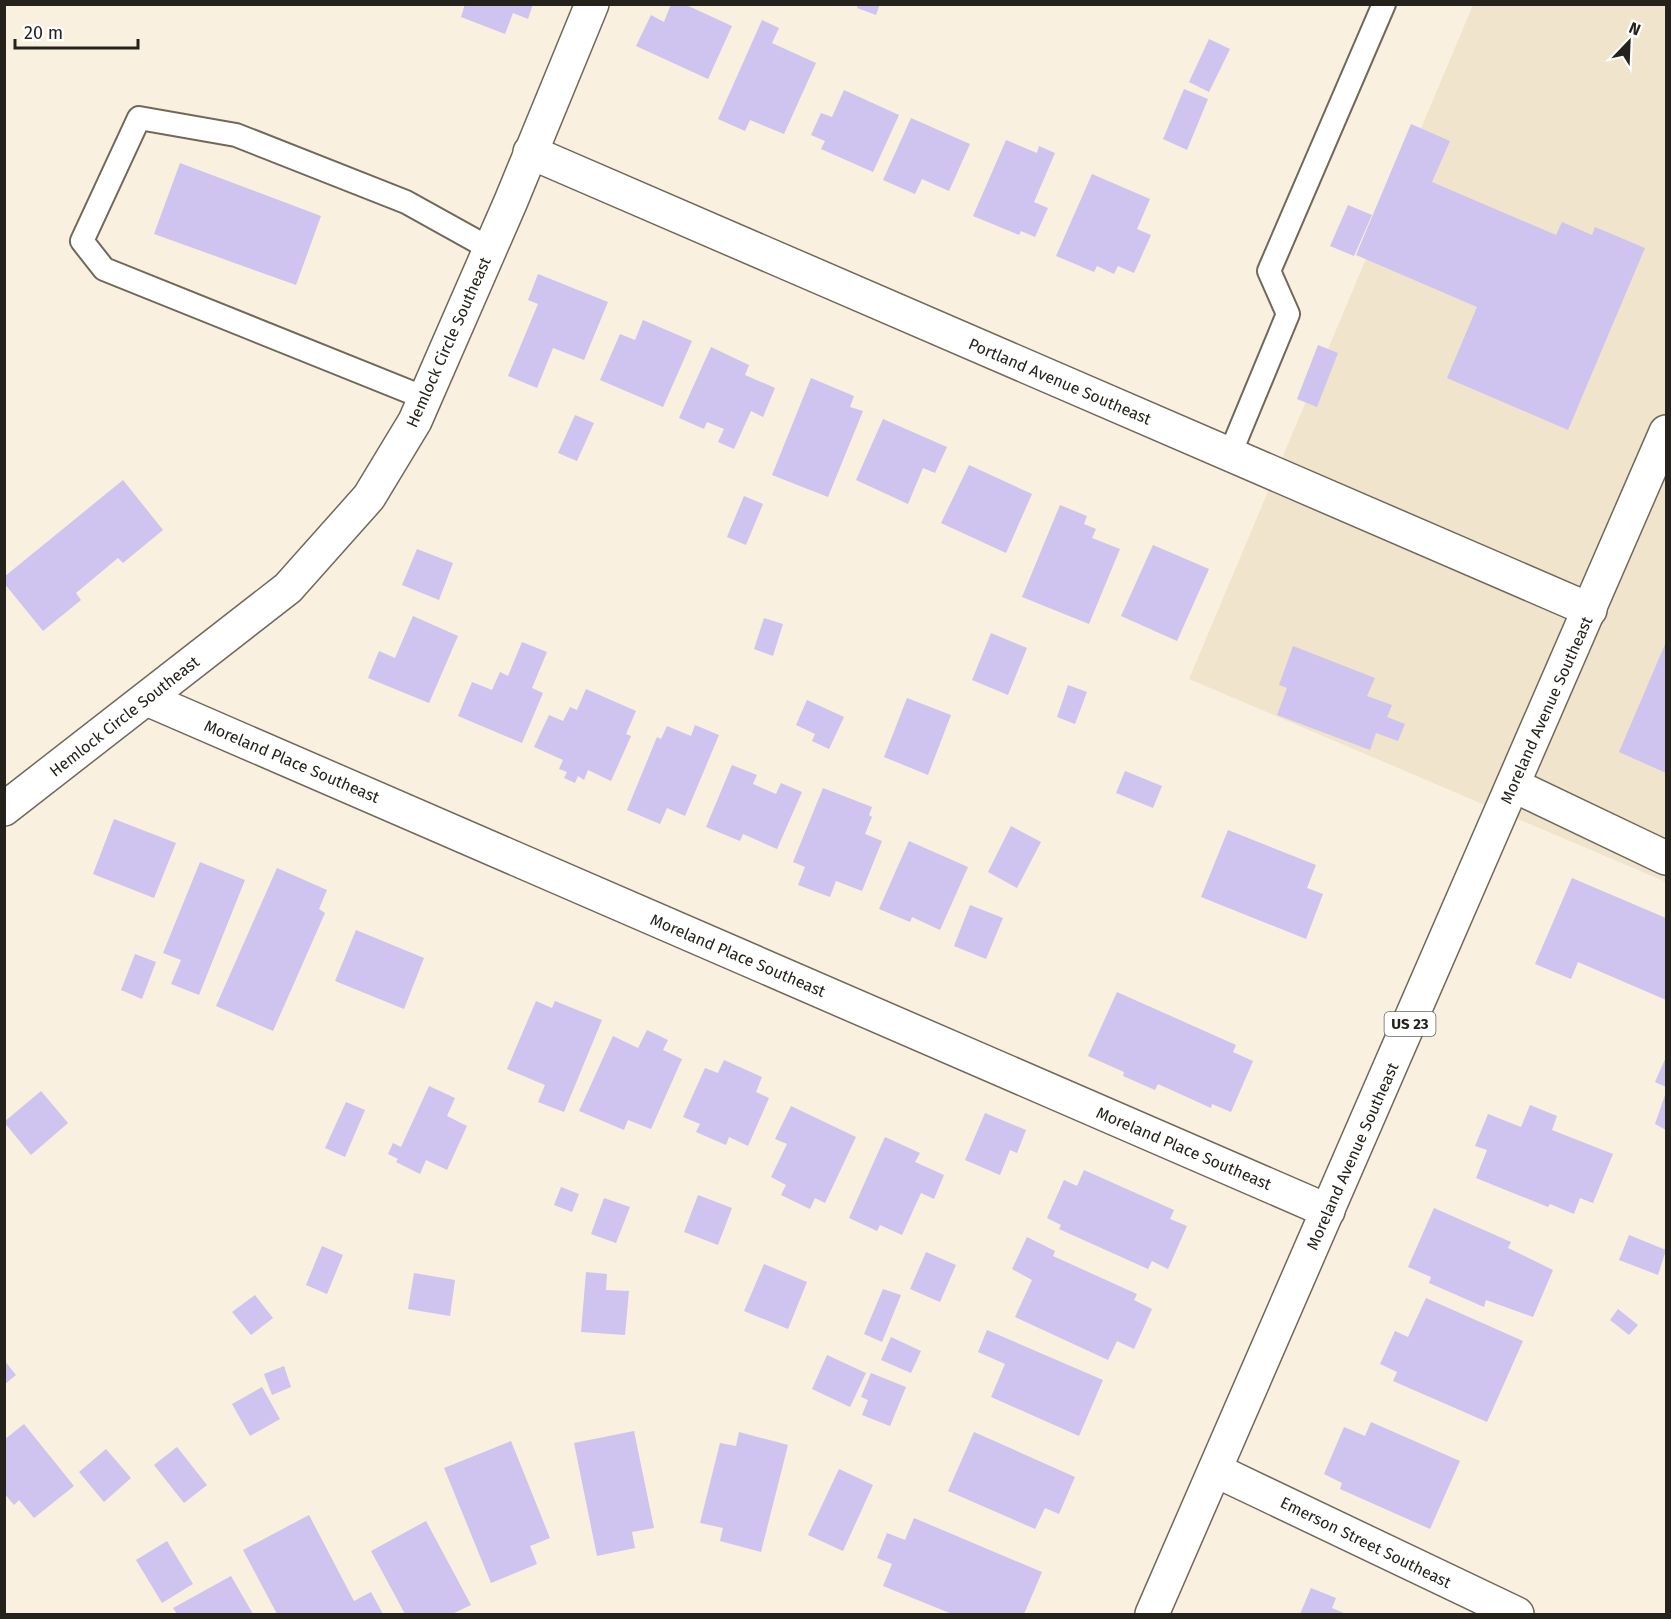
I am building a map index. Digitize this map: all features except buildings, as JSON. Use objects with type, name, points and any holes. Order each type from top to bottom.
[{"type":"main road","name":"Hemlock Circle Southeast","points":[[4,809],[288,588],[369,497],[415,421],[592,4]]},
{"type":"main road","name":"Portland Avenue Southeast","points":[[530,152],[1590,610]]},
{"type":"main road","name":"Moreland Avenue Southeast","points":[[1152,1614],[1666,432]]},
{"type":"main road","name":"Moreland Place Southeast","points":[[147,699],[1328,1211]]},
{"type":"main road","points":[[1513,785],[1666,858]]},
{"type":"main road","name":"Emerson Street Southeast","points":[[1215,1470],[1517,1614]]},
{"type":"lane","points":[[1230,454],[1288,314],[1269,271],[1384,4]]},
{"type":"lane","points":[[425,398],[104,268],[82,241],[139,118],[236,135],[406,202],[489,248]]},
{"type":"shaded area","points":[[1473,5],[1666,5],[1666,882],[1189,679]]}]
